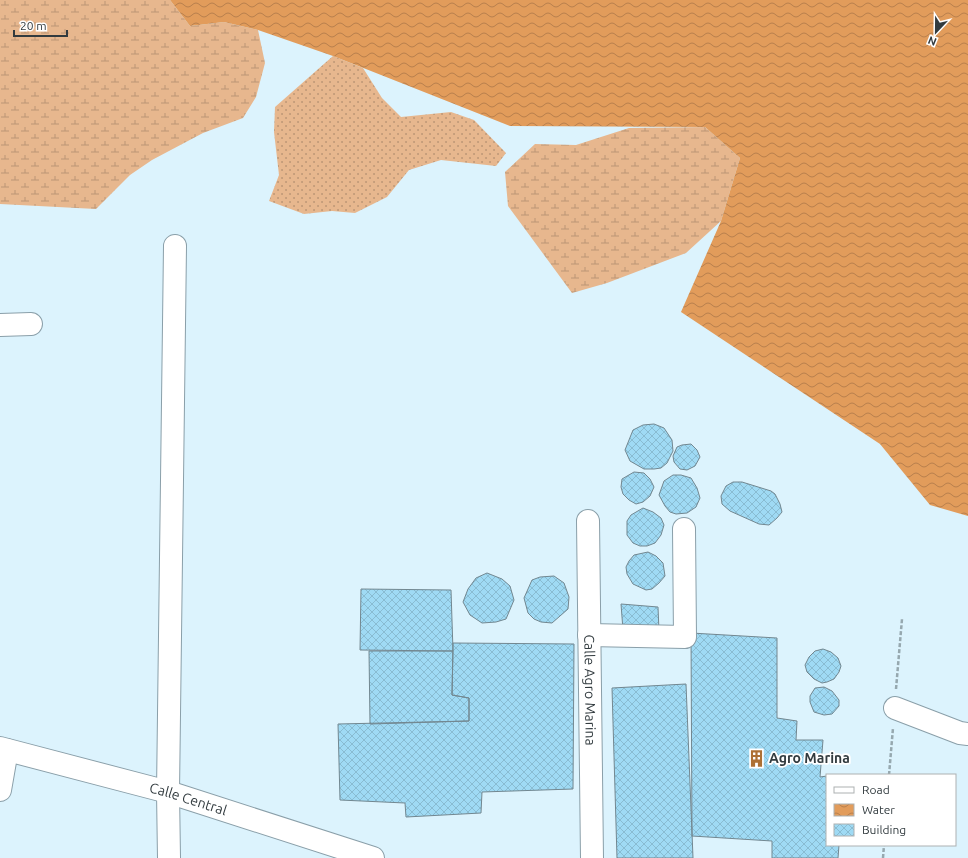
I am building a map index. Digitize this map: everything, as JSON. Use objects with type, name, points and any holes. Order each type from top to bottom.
[{"type":"street","points":[[169,858],[168,792],[175,246]]},
{"type":"street","points":[[0,324],[31,324]]},
{"type":"street","name":"Calle Agro Marina","points":[[588,521],[592,858]]},
{"type":"street","points":[[589,635],[685,637],[684,529]]},
{"type":"street","points":[[895,708],[960,733],[968,734]]},
{"type":"street","points":[[0,790],[4,749]]},
{"type":"street","name":"Calle Central","points":[[4,749],[168,792],[329,851],[373,858]]},
{"type":"path","points":[[883,858],[884,846]]},
{"type":"green space","points":[[0,0],[170,0],[190,26],[224,22],[258,30],[265,63],[256,97],[243,118],[203,133],[152,160],[130,175],[96,209],[0,204]]},
{"type":"green space","points":[[333,56],[363,68],[382,98],[401,117],[451,112],[474,120],[506,153],[496,166],[441,160],[409,170],[387,197],[355,213],[332,211],[304,214],[269,201],[279,175],[274,132],[275,107]]},
{"type":"green space","points":[[705,127],[740,158],[721,221],[686,253],[607,283],[572,293],[508,206],[505,172],[535,144],[576,145],[629,128]]},
{"type":"water","points":[[170,0],[968,0],[968,516],[930,505],[880,444],[681,312],[721,221],[740,158],[705,127],[510,126],[333,56],[258,30],[224,22],[190,26]]},
{"type":"building","points":[[654,424],[664,428],[672,440],[673,451],[667,463],[661,468],[644,469],[630,461],[625,450],[633,430],[643,425]]},
{"type":"building","points":[[691,444],[697,450],[700,457],[695,466],[687,470],[680,469],[674,462],[673,456],[677,447]]},
{"type":"building","points":[[634,472],[644,473],[650,479],[654,487],[650,496],[643,502],[636,504],[623,494],[621,487],[622,479]]},
{"type":"building","points":[[673,475],[681,475],[691,478],[697,488],[700,498],[696,507],[687,513],[676,514],[670,512],[659,495],[664,481]]},
{"type":"building","points":[[733,482],[742,482],[771,491],[775,494],[782,512],[769,525],[759,524],[730,511],[722,504],[721,496],[726,486]]},
{"type":"building","points":[[643,508],[653,512],[661,518],[664,525],[661,535],[655,543],[647,546],[640,546],[633,543],[627,535],[627,521],[631,515]]},
{"type":"building","points":[[648,552],[656,556],[663,563],[665,576],[652,589],[646,590],[633,584],[627,574],[626,567],[634,555]]},
{"type":"building","points":[[487,573],[502,579],[510,586],[514,600],[506,619],[496,622],[482,623],[470,615],[463,602],[468,589],[476,578]]},
{"type":"building","points":[[554,576],[564,583],[569,597],[568,609],[552,623],[541,622],[534,619],[528,613],[524,598],[532,580],[540,577]]},
{"type":"building","points":[[361,589],[451,590],[453,651],[360,650]]},
{"type":"building","points":[[621,604],[658,607],[659,631],[623,630]]},
{"type":"building","name":"Agro Marina","points":[[691,633],[777,638],[777,718],[797,721],[796,740],[823,740],[820,777],[826,776],[826,846],[839,846],[838,858],[772,858],[772,841],[692,836]]},
{"type":"building","points":[[453,643],[574,644],[573,789],[482,792],[481,813],[406,817],[405,803],[340,800],[338,724],[469,721],[469,698],[452,695]]},
{"type":"building","points":[[823,649],[831,652],[838,658],[841,666],[834,679],[822,683],[814,679],[807,672],[805,665],[809,657],[815,651]]},
{"type":"building","points":[[369,651],[453,651],[452,695],[469,698],[469,721],[370,724]]},
{"type":"building","points":[[686,684],[693,858],[617,858],[612,688]]},
{"type":"building","points":[[824,687],[832,691],[839,700],[839,706],[832,714],[824,715],[814,712],[810,702],[810,696],[815,688]]},
{"type":"place","name":"Agro Marina","points":[[756,758]]}]
